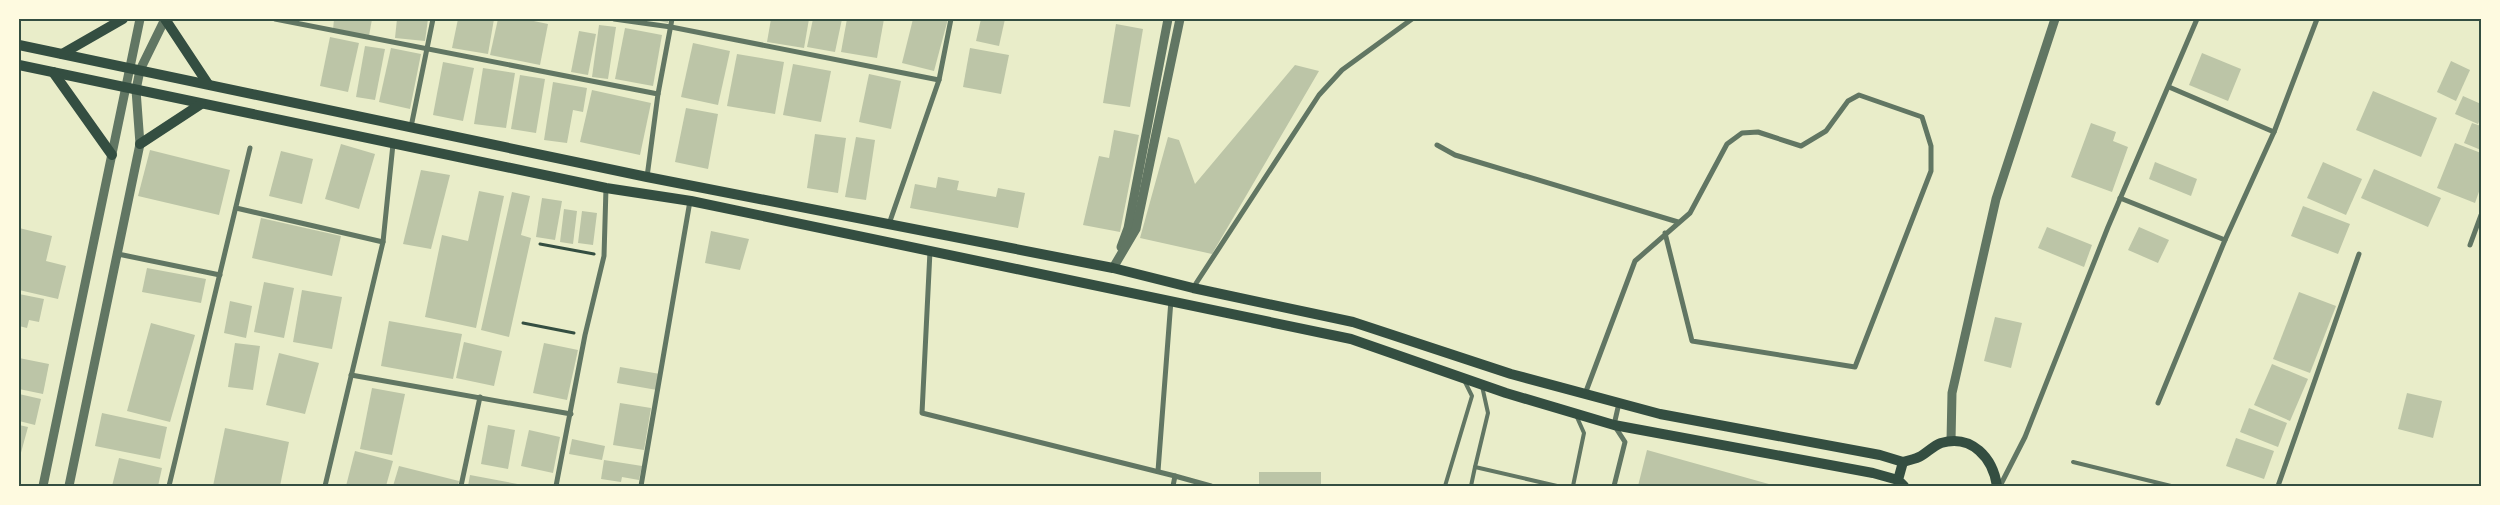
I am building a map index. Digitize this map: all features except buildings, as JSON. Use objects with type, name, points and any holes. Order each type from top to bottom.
[{"type":"main road","points":[[62,54],[124,19]]},
{"type":"main road","points":[[165,19],[208,84]]},
{"type":"main road","points":[[19,44],[647,177],[1113,268],[1193,288],[1353,322],[1511,374],[1660,414],[1880,454],[1903,462],[1922,456],[1930,448],[1951,441],[1964,442],[1975,447],[1985,455],[1992,466],[1998,486]]},
{"type":"main road","points":[[19,65],[606,188],[690,200],[1351,339],[1481,384],[1614,425],[1873,473],[1901,483],[1903,462]]},
{"type":"main road","points":[[53,72],[112,154]]},
{"type":"main road","points":[[140,144],[201,104]]},
{"type":"main road","points":[[1109,287],[1113,268]]},
{"type":"street","points":[[44,486],[112,154],[131,89],[140,19]]},
{"type":"street","points":[[135,69],[165,19]]},
{"type":"street","points":[[275,19],[658,94]]},
{"type":"street","points":[[411,128],[433,19]]},
{"type":"street","points":[[614,19],[671,27],[939,80]]},
{"type":"street","points":[[647,177],[658,94],[672,19]]},
{"type":"street","points":[[888,224],[939,80],[952,19]]},
{"type":"street","points":[[1113,268],[1128,228],[1168,19]]},
{"type":"street","points":[[1113,268],[1136,229],[1180,19]]},
{"type":"street","points":[[1193,288],[1319,95],[1342,70],[1412,19]]},
{"type":"street","points":[[1951,441],[1952,393],[1996,199],[2055,19]]},
{"type":"street","points":[[1998,486],[2025,437],[2120,198],[2170,87],[2197,19]]},
{"type":"street","points":[[2158,403],[2225,240],[2274,132],[2315,19]]},
{"type":"street","points":[[2170,87],[2274,132]]},
{"type":"street","points":[[69,486],[140,144],[131,89]]},
{"type":"street","points":[[1586,394],[1635,261],[1665,233],[1690,213],[1727,144],[1742,133],[1758,132],[1801,146],[1826,131],[1848,101],[1859,95],[1922,117],[1931,146],[1930,171],[1856,367],[1692,341],[1665,233]]},
{"type":"street","points":[[325,486],[383,242],[393,144]]},
{"type":"street","points":[[1437,145],[1455,155],[1678,222]]},
{"type":"street","points":[[169,486],[250,148]]},
{"type":"street","points":[[556,486],[585,335],[604,256],[606,188]]},
{"type":"street","points":[[2120,198],[2225,240]]},
{"type":"street","points":[[641,486],[690,200]]},
{"type":"street","points":[[236,208],[383,242]]},
{"type":"street","points":[[2470,246],[2481,215]]},
{"type":"street","points":[[930,250],[922,413],[1158,471],[1210,486]]},
{"type":"street","points":[[118,254],[220,276]]},
{"type":"street","points":[[2278,486],[2359,254]]},
{"type":"street","points":[[1158,471],[1171,300]]},
{"type":"street","points":[[351,375],[571,414]]},
{"type":"street","points":[[461,486],[480,397]]},
{"type":"street","points":[[1614,486],[1625,442],[1614,425],[1619,403]]},
{"type":"street","points":[[1173,486],[1175,476]]},
{"type":"lane","points":[[1446,486],[1472,396],[1463,378]]},
{"type":"lane","points":[[1471,486],[1488,413],[1481,384]]},
{"type":"lane","points":[[1573,486],[1584,433],[1575,413]]},
{"type":"lane","points":[[2073,462],[2170,486]]},
{"type":"lane","points":[[1475,467],[1557,486]]},
{"type":"path","points":[[540,244],[604,256]]},
{"type":"path","points":[[522,322],[585,335]]}]
